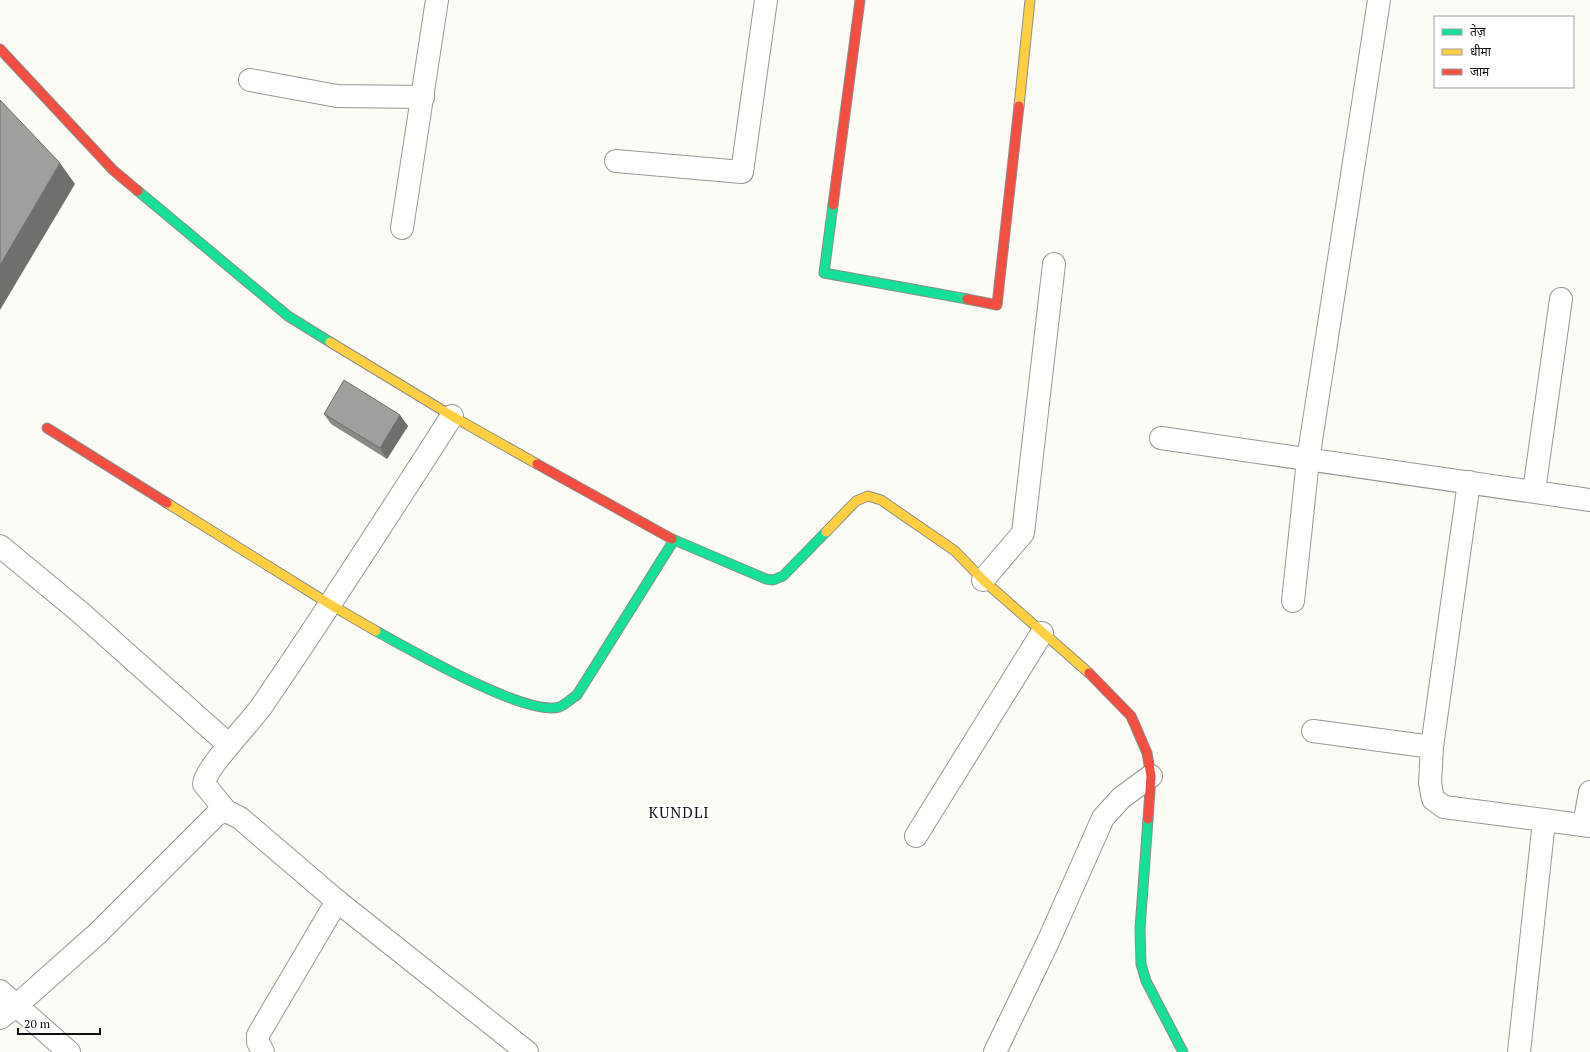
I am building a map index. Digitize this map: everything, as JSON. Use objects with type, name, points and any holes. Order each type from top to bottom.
[{"type":"street","points":[[402,228],[437,0]]},
{"type":"street","points":[[616,161],[742,172],[766,0]]},
{"type":"street","points":[[860,0],[824,273],[997,305],[1030,0]]},
{"type":"street","points":[[1293,601],[1308,460],[1379,0]]},
{"type":"street","points":[[0,49],[112,170],[288,316],[452,416],[674,540],[766,579],[777,579],[783,576],[856,501],[861,498],[872,497],[881,500],[955,551],[983,580],[1097,680],[1131,716],[1147,753],[1151,776],[1140,929],[1141,964],[1146,981],[1183,1052]]},
{"type":"street","points":[[250,80],[337,96],[423,97]]},
{"type":"street","points":[[983,580],[1023,533],[1054,264]]},
{"type":"street","points":[[1534,491],[1561,300]]},
{"type":"street","points":[[452,416],[331,605],[256,714],[229,745],[205,780],[207,788],[226,811],[240,818],[337,901],[381,934],[527,1052]]},
{"type":"street","points":[[47,428],[331,605],[401,645],[482,687],[522,703],[546,707],[559,707],[577,695],[674,540]]},
{"type":"street","points":[[1161,438],[1590,500]]},
{"type":"street","points":[[1469,482],[1432,747],[1430,783],[1433,799],[1444,807],[1587,826],[1590,792]]},
{"type":"street","points":[[0,546],[81,613],[229,745]]},
{"type":"street","points":[[916,836],[1042,633]]},
{"type":"street","points":[[1313,732],[1432,747]]},
{"type":"street","points":[[995,1052],[1048,942],[1103,818],[1121,798],[1151,776]]},
{"type":"street","points":[[8,1012],[98,932],[217,814],[226,811]]},
{"type":"street","points":[[1519,1052],[1544,821]]},
{"type":"street","points":[[263,1052],[258,1042],[258,1035],[337,901]]},
{"type":"street","points":[[0,991],[8,1012],[69,1052]]},
{"type":"building","points":[[0,100],[60,163],[0,265]]},
{"type":"building","points":[[344,380],[400,415],[380,448],[324,414]]},
{"type":"traffic: fast","points":[[138,191],[288,316],[330,342]]},
{"type":"traffic: fast","points":[[833,205],[824,273],[967,299]]},
{"type":"traffic: fast","points":[[672,539],[766,579],[773,580],[783,576],[826,532]]},
{"type":"traffic: fast","points":[[376,631],[440,666],[495,692],[521,702],[543,707],[559,707],[577,695],[674,540]]},
{"type":"traffic: fast","points":[[1148,819],[1140,929],[1141,964],[1146,981],[1183,1052]]},
{"type":"traffic: slow","points":[[1019,106],[1030,0]]},
{"type":"traffic: slow","points":[[330,342],[452,416],[537,464]]},
{"type":"traffic: slow","points":[[826,532],[856,501],[868,496],[881,500],[955,551],[983,580],[1089,673]]},
{"type":"traffic: slow","points":[[167,503],[331,605],[376,631]]},
{"type":"traffic: jam","points":[[833,205],[860,0]]},
{"type":"traffic: jam","points":[[0,49],[113,170],[138,191]]},
{"type":"traffic: jam","points":[[967,299],[997,305],[1019,106]]},
{"type":"traffic: jam","points":[[47,428],[167,503]]},
{"type":"traffic: jam","points":[[537,464],[672,539]]},
{"type":"traffic: jam","points":[[1089,673],[1131,716],[1147,753],[1151,776],[1148,819]]},
{"type":"district","name":"KUNDLI","points":[[679,812]]}]
